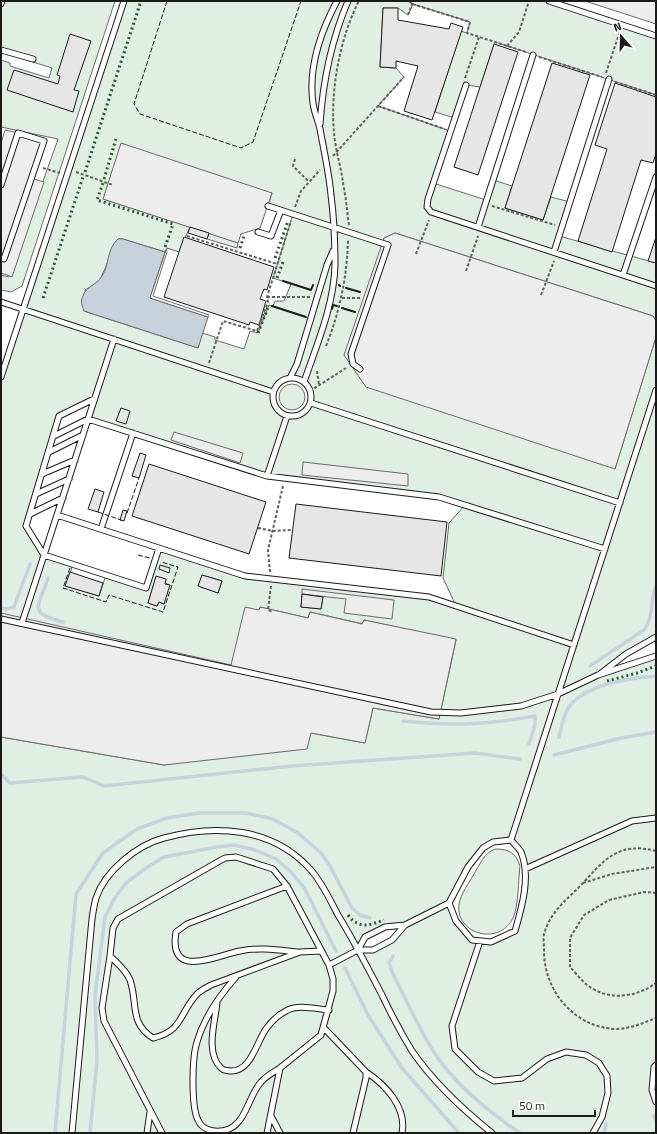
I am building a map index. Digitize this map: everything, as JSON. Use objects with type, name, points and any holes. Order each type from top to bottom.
[{"type":"lane","points":[[1,377],[124,1]]},
{"type":"lane","points":[[304,382],[328,310],[334,281],[332,195],[320,129],[313,103],[314,69],[319,43],[327,19],[337,1]]},
{"type":"lane","points":[[320,129],[327,64],[334,37],[348,1]]},
{"type":"lane","points":[[549,1],[656,36]]},
{"type":"lane","points":[[1,50],[34,59]]},
{"type":"lane","points":[[479,227],[533,55]]},
{"type":"lane","points":[[555,253],[606,79]]},
{"type":"lane","points":[[466,85],[428,199],[427,207],[432,212],[656,286]]},
{"type":"lane","points":[[1,185],[18,133],[44,141],[4,259],[1,258]]},
{"type":"lane","points":[[623,275],[656,177]]},
{"type":"lane","points":[[268,206],[388,245],[351,354],[354,364],[360,369]]},
{"type":"lane","points":[[258,232],[271,236],[281,210]]},
{"type":"lane","points":[[290,378],[297,364],[327,265],[334,250]]},
{"type":"lane","points":[[1,302],[273,392]]},
{"type":"lane","points":[[22,623],[114,339]]},
{"type":"lane","points":[[290,378],[304,382],[310,391],[311,403],[301,414],[294,417],[286,416],[275,406],[272,399],[273,392],[282,380],[290,378]]},
{"type":"lane","points":[[511,840],[656,390]]},
{"type":"lane","points":[[94,399],[59,416],[26,526],[44,555],[146,588],[159,548]]},
{"type":"lane","points":[[311,403],[620,503]]},
{"type":"lane","points":[[267,476],[286,416]]},
{"type":"lane","points":[[54,436],[88,419],[267,476],[439,497],[605,549]]},
{"type":"lane","points":[[101,529],[133,434]]},
{"type":"lane","points":[[49,452],[83,436]]},
{"type":"lane","points":[[42,474],[75,460]]},
{"type":"lane","points":[[36,494],[69,479]]},
{"type":"lane","points":[[30,514],[62,498]]},
{"type":"lane","points":[[57,515],[245,576],[429,597],[574,645]]},
{"type":"lane","points":[[1,619],[406,708],[431,712],[461,713],[521,706],[558,694],[598,675],[656,656]]},
{"type":"lane","points":[[598,675],[626,654],[656,637]]},
{"type":"lane","points":[[525,869],[632,821],[656,818]]},
{"type":"lane","points":[[72,1133],[92,919],[96,898],[101,888],[128,856],[161,839],[181,834],[227,830],[246,832],[265,838],[284,848],[310,869],[320,883],[358,950],[412,1051],[442,1090],[492,1133]]},
{"type":"lane","points":[[449,903],[456,922],[472,940],[491,942],[515,931],[523,904],[525,869],[521,851],[511,840]]},
{"type":"lane","points":[[358,950],[365,937],[385,927],[405,925],[449,903],[468,867],[483,848],[493,842],[511,840]]},
{"type":"lane","points":[[162,1133],[104,1022],[102,1008],[113,928],[118,918],[225,858],[236,857],[272,869],[287,886],[320,951],[329,965],[333,979],[333,991],[321,1035],[280,1068],[261,1081],[251,1096],[241,1118],[231,1128],[218,1132],[206,1129],[198,1120],[195,1103],[193,1064],[197,1043],[202,1028],[218,1001],[237,976]]},
{"type":"lane","points":[[287,886],[187,924],[176,932],[174,943],[178,954],[186,960],[196,962],[240,951],[265,948],[300,952],[320,951]]},
{"type":"lane","points":[[329,965],[358,950],[373,950],[392,940],[405,925]]},
{"type":"lane","points":[[480,940],[452,1026],[456,1049],[478,1072],[494,1081],[522,1078],[547,1059],[566,1052],[586,1055],[599,1063],[608,1076],[608,1093],[602,1117],[593,1133]]},
{"type":"lane","points":[[110,956],[123,969],[130,980],[136,1017],[144,1032],[153,1038],[166,1035],[176,1027],[198,993],[211,985],[300,952]]},
{"type":"lane","points":[[218,1001],[213,1031],[213,1050],[216,1063],[224,1070],[234,1071],[243,1068],[275,1018],[288,1010],[302,1008],[329,1010]]},
{"type":"lane","points":[[324,1028],[366,1072],[389,1091],[400,1111],[403,1126],[402,1133]]},
{"type":"lane","points":[[656,1065],[654,1067],[652,1090],[656,1102]]},
{"type":"lane","points":[[267,1133],[280,1068]]},
{"type":"lane","points":[[353,1133],[366,1078],[366,1072]]},
{"type":"lane","points":[[147,1133],[150,1112]]},
{"type":"lane","points":[[271,1116],[280,1133]]},
{"type":"path","points":[[408,15],[413,2],[409,1]]},
{"type":"path","points":[[507,46],[519,32],[529,1]]},
{"type":"path","points":[[606,79],[622,25]]},
{"type":"path","points":[[466,85],[465,78],[479,37]]},
{"type":"path","points":[[207,370],[223,321],[257,331],[268,302],[267,297],[298,197],[404,77]]},
{"type":"path","points":[[378,106],[450,131]]},
{"type":"path","points":[[295,159],[293,166],[310,182]]},
{"type":"path","points":[[485,204],[562,228]]},
{"type":"path","points":[[416,254],[432,212]]},
{"type":"path","points":[[466,271],[479,227]]},
{"type":"path","points":[[187,236],[277,264]]},
{"type":"path","points":[[541,295],[555,253]]},
{"type":"path","points":[[310,391],[354,364]]},
{"type":"path","points":[[273,612],[268,610],[270,578],[268,550],[285,478]]},
{"type":"path","points":[[258,528],[273,531],[292,530]]},
{"type":"path","points":[[656,850],[631,847],[615,853],[593,870],[583,883],[552,913],[544,935],[544,959],[548,979],[562,1003],[575,1016],[595,1024],[615,1029],[637,1026],[656,1018]]},
{"type":"path","points":[[583,883],[612,874],[656,867]]},
{"type":"path","points":[[656,893],[644,892],[609,900],[584,915],[570,938],[570,967],[590,987],[613,997],[645,992],[656,984]]},
{"type":"green space","points":[[1,1],[115,1],[22,286],[11,292],[1,290],[1,275],[9,277],[58,139],[1,127],[1,60],[10,63],[10,66],[49,78],[52,68],[1,52]]},
{"type":"green space","points":[[124,1],[550,1],[656,36],[656,95],[495,42],[480,87],[466,85],[455,118],[435,112],[461,31],[467,33],[470,22],[413,4],[408,15],[398,8],[383,8],[380,67],[396,68],[404,77],[378,106],[450,131],[433,183],[486,200],[493,180],[512,186],[505,208],[543,220],[551,197],[570,202],[559,236],[656,263],[656,321],[653,316],[395,233],[384,238],[383,243],[615,469],[656,337],[656,637],[647,641],[599,675],[656,656],[656,1133],[1,1133],[1,737],[164,765],[311,733],[365,743],[373,708],[439,719],[456,640],[364,620],[363,624],[310,612],[308,618],[260,607],[232,669],[1,619],[1,377]],"holes":[[[272,193],[268,206],[293,214],[273,278],[291,284],[284,301],[275,301],[273,306],[269,305],[258,333],[250,331],[244,349],[215,340],[215,337],[202,333],[198,348],[84,311],[85,290],[99,282],[118,239],[123,239],[165,252],[167,248],[179,252],[190,227],[103,199]],[[290,378],[303,382],[310,389],[311,397],[308,406],[303,413],[294,417],[285,416],[276,409],[272,399],[274,390],[281,383]],[[94,400],[88,419],[267,476],[439,497],[465,505],[449,523],[443,578],[456,606],[412,594],[245,576],[159,548],[146,588],[106,575],[99,596],[66,586],[73,564],[44,555],[26,526],[59,416]],[[202,575],[222,581],[218,593],[199,586]],[[156,577],[169,585],[164,604],[159,602],[157,606],[148,603]],[[302,595],[323,597],[321,609],[301,607]],[[511,841],[521,852],[525,871],[524,892],[515,931],[498,940],[484,943],[469,937],[459,924],[449,903],[466,869],[478,852],[492,842]],[[405,925],[385,944],[374,948],[359,950],[365,937],[385,927]]]},
{"type":"green space","points":[[209,233],[238,243],[237,248],[207,239]]},
{"type":"green space","points":[[292,384],[301,388],[305,397],[301,406],[292,410],[283,406],[279,397],[283,388]]},
{"type":"green space","points":[[495,849],[508,851],[514,855],[520,866],[515,913],[507,927],[499,932],[489,934],[480,933],[471,929],[464,923],[460,915],[459,904],[463,892],[483,859],[488,853]]},
{"type":"shaded area","points":[[585,1],[656,1],[656,24]]},
{"type":"shaded area","points":[[5,130],[47,139],[34,179],[44,182],[12,277],[1,273],[1,143]]},
{"type":"shaded area","points":[[121,143],[272,193],[260,228],[241,234],[238,243],[103,199]]},
{"type":"shaded area","points":[[395,233],[653,316],[656,321],[656,337],[615,469],[366,387],[344,355],[384,238]]},
{"type":"shaded area","points":[[118,239],[123,239],[165,252],[150,298],[208,317],[198,348],[84,311],[81,302],[84,293],[102,276],[110,252],[114,243]]},
{"type":"shaded area","points":[[174,432],[243,453],[240,463],[171,440]]},
{"type":"shaded area","points":[[303,462],[408,474],[408,486],[302,475]]},
{"type":"shaded area","points":[[302,589],[394,600],[392,619],[344,613],[346,599],[302,594]]},
{"type":"shaded area","points":[[245,607],[259,610],[260,607],[308,618],[310,612],[362,624],[364,620],[456,639],[439,719],[373,708],[365,743],[311,733],[307,749],[164,765],[1,737],[1,613],[231,665]]},
{"type":"pier","points":[[166,250],[167,252],[153,296],[209,315],[208,317],[150,298]]},
{"type":"building","points":[[383,8],[398,8],[398,20],[449,29],[451,23],[463,27],[432,120],[404,111],[418,66],[396,61],[396,68],[380,67]]},
{"type":"building","points":[[70,34],[91,41],[74,90],[79,91],[73,112],[7,90],[14,70],[58,84],[60,76],[57,75]]},
{"type":"building","points":[[494,44],[518,52],[478,175],[454,167]]},
{"type":"building","points":[[552,63],[590,75],[543,220],[505,208]]},
{"type":"building","points":[[615,83],[656,97],[656,154],[653,163],[641,160],[612,252],[578,241],[607,149],[595,145]]},
{"type":"building","points":[[190,227],[209,233],[207,239],[188,233]]},
{"type":"building","points":[[184,237],[274,267],[267,290],[264,289],[260,299],[266,301],[259,325],[250,322],[249,325],[164,297]]},
{"type":"building","points":[[656,237],[656,263],[648,261]]},
{"type":"building","points":[[121,408],[130,411],[126,424],[116,421]]},
{"type":"building","points":[[140,453],[146,455],[139,478],[132,476]]},
{"type":"building","points":[[149,464],[266,502],[249,554],[132,516]]},
{"type":"building","points":[[95,489],[104,492],[98,512],[88,509]]},
{"type":"building","points":[[296,504],[447,522],[441,576],[289,558]]},
{"type":"building","points":[[123,510],[127,511],[124,521],[120,520]]},
{"type":"building","points":[[160,565],[170,568],[169,573],[159,569]]},
{"type":"building","points":[[70,572],[103,583],[99,596],[65,586]]},
{"type":"building","points":[[202,575],[222,581],[218,593],[198,586]]},
{"type":"building","points":[[156,576],[166,579],[165,584],[170,585],[164,604],[159,602],[157,606],[148,603]]},
{"type":"building","points":[[302,594],[323,597],[321,609],[301,607]]},
{"type":"waterway","points":[[1,608],[6,609],[14,607],[30,564]]},
{"type":"waterway","points":[[48,578],[39,603],[40,612],[44,616],[63,622]]},
{"type":"waterway","points":[[590,666],[644,630],[651,614],[656,586]]},
{"type":"waterway","points":[[559,737],[569,706],[580,696],[600,687],[623,680],[656,676]]},
{"type":"waterway","points":[[403,721],[437,724],[469,724],[535,716],[535,725],[529,744]]},
{"type":"waterway","points":[[554,755],[621,738],[656,732]]},
{"type":"waterway","points":[[1,774],[10,783],[83,777],[104,786],[292,766],[475,753],[520,759]]},
{"type":"waterway","points":[[55,1133],[76,894],[103,853],[137,829],[167,818],[199,813],[246,813],[273,819],[298,833],[321,853],[330,866],[352,908],[360,915],[370,918]]},
{"type":"waterway","points":[[90,1133],[97,1061],[95,995],[105,917],[114,899],[126,883],[146,868],[164,857],[234,845],[255,850],[276,859],[291,872],[305,889],[336,951]]},
{"type":"waterway","points":[[393,956],[389,963],[393,974],[421,1031],[440,1061],[460,1085],[472,1096],[520,1133]]},
{"type":"waterway","points":[[345,968],[367,1013],[401,1067],[459,1133]]},
{"type":"waterway","points":[[654,1116],[656,1120]]},
{"type":"waterway","points":[[604,1133],[606,1124]]},
{"type":"hedge","points":[[85,172],[141,1]]},
{"type":"hedge","points":[[104,179],[116,139]]},
{"type":"hedge","points":[[43,298],[83,177]]},
{"type":"hedge","points":[[103,183],[97,200],[173,224],[164,250]]},
{"type":"hedge","points":[[275,258],[288,221]]},
{"type":"hedge","points":[[240,248],[244,236]]},
{"type":"hedge","points":[[277,278],[283,262],[280,261]]},
{"type":"hedge","points":[[258,333],[269,305]]},
{"type":"hedge","points":[[607,681],[656,666]]},
{"type":"hedge","points":[[348,915],[356,923],[365,925],[384,920]]},
{"type":"fence","points":[[167,1],[134,104],[140,114],[241,148],[253,142],[301,1]]},
{"type":"fence","points":[[127,513],[139,478]]},
{"type":"fence","points":[[98,512],[121,520]]},
{"type":"fence","points":[[138,555],[150,558]]},
{"type":"fence","points":[[70,568],[63,588],[106,602],[109,595],[163,612],[178,567],[161,562]]},
{"type":"wall","points":[[283,281],[311,290],[313,285]]},
{"type":"wall","points":[[346,288],[360,292]]},
{"type":"wall","points":[[332,309],[333,305],[337,306]]},
{"type":"wall","points":[[272,306],[306,317]]},
{"type":"wall","points":[[342,308],[355,312]]}]
